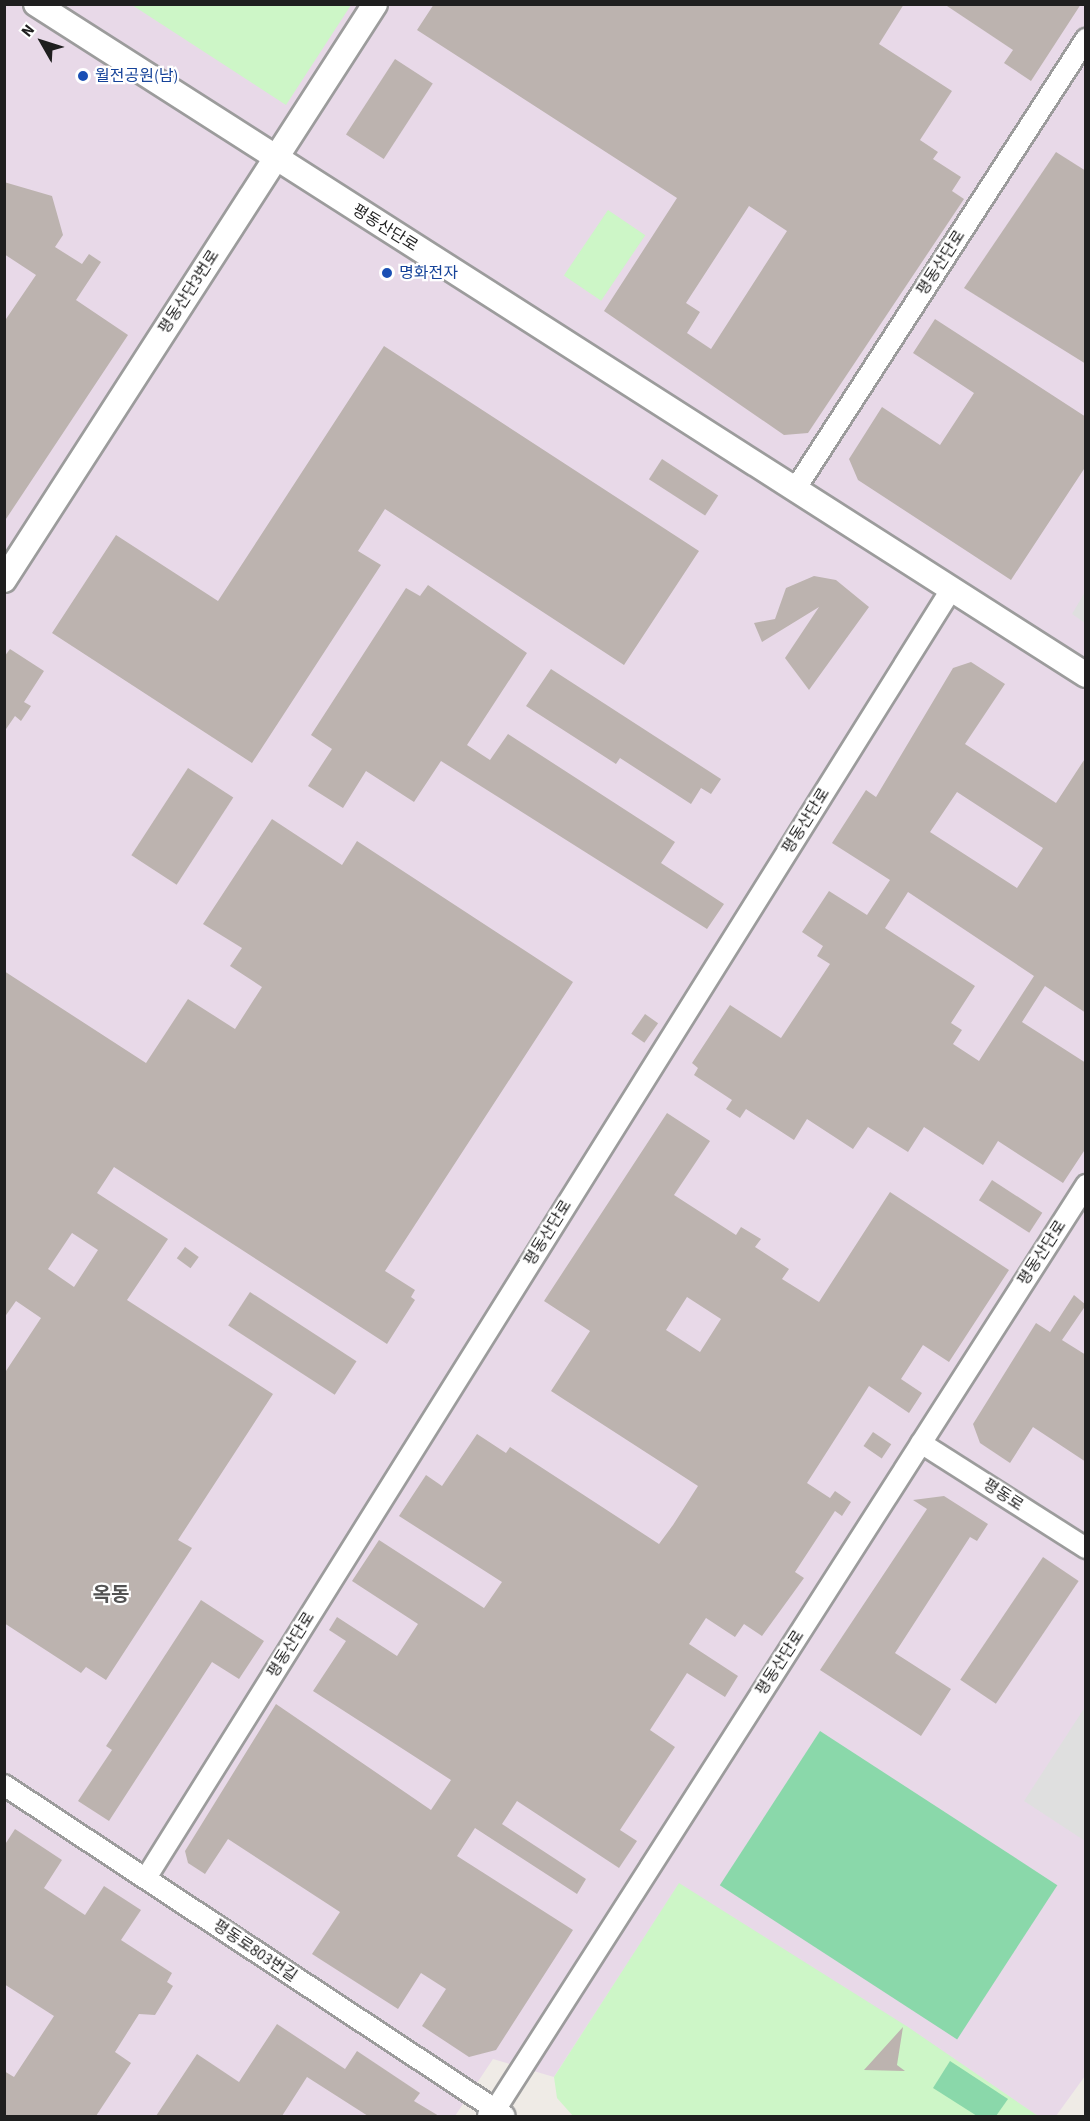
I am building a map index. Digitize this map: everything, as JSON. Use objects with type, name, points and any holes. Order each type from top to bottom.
[{"type":"street","name":"평동산단로","points":[[36,4],[275,159],[796,488],[1086,675]]},
{"type":"street","name":"평동산단3번로","points":[[4,580],[375,4]]},
{"type":"street","name":"평동산단로","points":[[796,488],[1086,39]]},
{"type":"street","name":"평동산단로","points":[[146,1878],[952,588]]},
{"type":"street","name":"평동산단로","points":[[497,2114],[1086,1185]]},
{"type":"street","name":"평동로","points":[[921,1443],[1086,1548]]},
{"type":"street","name":"평동로803번길","points":[[4,1785],[497,2114]]},
{"type":"shaded area","points":[[5,5],[1085,5],[1085,2076],[1056,2116],[1038,2116],[679,1884],[554,2077],[493,2059],[455,2116],[5,2116]]},
{"type":"shaded area","points":[[1085,592],[1086,623],[1072,614]]},
{"type":"shaded area","points":[[1085,1707],[1086,1841],[1024,1801]]},
{"type":"green space","points":[[132,5],[351,5],[286,105]]},
{"type":"green space","points":[[608,210],[645,235],[601,301],[564,275]]},
{"type":"green space","points":[[820,1731],[1057,1885],[957,2039],[720,1885]]},
{"type":"green space","points":[[679,1883],[908,2027],[1038,2116],[573,2116],[557,2098],[554,2077]]},
{"type":"green space","points":[[950,2061],[1008,2099],[996,2116],[977,2116],[933,2088]]},
{"type":"building","points":[[434,4],[904,4],[879,44],[952,91],[920,140],[938,152],[933,159],[961,177],[952,191],[964,199],[808,433],[784,435],[604,311],[677,198],[417,30]],"holes":[[[749,206],[787,231],[711,349],[687,333],[700,312],[686,303]]]},
{"type":"building","points":[[944,4],[1081,4],[1031,81],[1004,63],[1013,50]]},
{"type":"building","points":[[395,59],[433,84],[384,159],[346,134]]},
{"type":"building","points":[[1056,152],[1086,171],[1086,364],[964,288]]},
{"type":"building","points":[[4,182],[52,196],[63,235],[55,247],[82,264],[89,254],[101,262],[76,300],[128,335],[4,522],[4,322],[36,275],[4,254]]},
{"type":"building","points":[[935,319],[1086,417],[1086,466],[1011,580],[858,480],[849,459],[882,407],[940,445],[974,393],[913,353]]},
{"type":"building","points":[[384,346],[699,551],[624,665],[385,509],[358,551],[381,565],[252,763],[52,633],[116,535],[218,601]]},
{"type":"building","points":[[662,459],[718,495],[705,516],[649,479]]},
{"type":"building","points":[[814,576],[836,580],[869,607],[809,690],[785,658],[819,607],[762,642],[754,623],[775,619],[786,588]]},
{"type":"building","points":[[428,585],[527,653],[467,745],[490,760],[508,734],[675,842],[661,863],[724,904],[707,929],[441,761],[414,802],[366,771],[343,808],[308,786],[332,749],[311,735],[406,588],[420,596]]},
{"type":"building","points":[[10,649],[44,671],[24,702],[31,706],[21,721],[15,716],[4,732],[4,657]]},
{"type":"building","points":[[971,662],[1005,684],[965,744],[1056,803],[1086,757],[1086,1013],[1045,986],[1022,1022],[1086,1063],[1086,1148],[1063,1183],[998,1141],[983,1165],[924,1127],[908,1152],[868,1127],[853,1149],[807,1119],[794,1140],[746,1109],[740,1118],[726,1109],[732,1100],[694,1075],[698,1068],[692,1063],[730,1005],[781,1038],[830,964],[817,956],[823,946],[802,932],[829,891],[867,915],[890,880],[832,843],[866,790],[876,797],[953,668]],"holes":[[[957,792],[1043,848],[1017,888],[930,832]],[[908,892],[1034,976],[979,1061],[953,1044],[962,1030],[951,1023],[975,986],[885,928]]]},
{"type":"building","points":[[551,669],[721,779],[711,794],[701,788],[691,804],[620,758],[616,764],[526,706]]},
{"type":"building","points":[[188,768],[233,797],[177,885],[131,855]]},
{"type":"building","points":[[272,819],[342,865],[357,841],[573,982],[385,1271],[415,1290],[411,1297],[415,1300],[387,1344],[114,1167],[97,1193],[168,1239],[127,1300],[273,1394],[178,1540],[192,1548],[106,1680],[86,1667],[81,1673],[4,1623],[4,1374],[41,1318],[16,1301],[4,1318],[4,971],[146,1063],[188,999],[235,1029],[262,987],[230,966],[242,948],[203,924]],"holes":[[[72,1233],[98,1250],[74,1287],[48,1269]]]},
{"type":"building","points":[[645,1014],[658,1023],[644,1043],[631,1034]]},
{"type":"building","points":[[667,1113],[710,1141],[674,1195],[736,1235],[741,1227],[761,1239],[755,1247],[789,1269],[782,1279],[819,1302],[890,1192],[1009,1270],[949,1362],[923,1345],[901,1379],[922,1393],[909,1413],[869,1386],[807,1483],[830,1498],[835,1491],[851,1502],[842,1516],[835,1511],[795,1572],[804,1578],[762,1636],[744,1624],[735,1637],[706,1618],[689,1644],[738,1676],[725,1697],[687,1673],[650,1730],[675,1747],[620,1830],[637,1841],[619,1868],[517,1801],[502,1824],[586,1879],[577,1894],[475,1828],[457,1856],[573,1930],[496,2050],[469,2057],[422,2026],[446,1989],[421,1973],[398,2009],[312,1954],[340,1912],[228,1839],[205,1874],[188,1863],[185,1851],[276,1704],[431,1810],[451,1780],[313,1691],[346,1641],[329,1630],[337,1617],[397,1656],[418,1624],[352,1581],[379,1540],[484,1608],[502,1582],[399,1516],[426,1475],[442,1486],[477,1434],[506,1453],[510,1447],[659,1544],[673,1525],[698,1486],[551,1391],[590,1331],[544,1301]],"holes":[[[687,1297],[721,1319],[700,1352],[666,1330]]]},
{"type":"building","points":[[992,1180],[1042,1213],[1029,1233],[979,1200]]},
{"type":"building","points":[[185,1247],[199,1257],[191,1268],[177,1258]]},
{"type":"building","points":[[250,1292],[357,1361],[335,1395],[228,1326]]},
{"type":"building","points":[[1074,1295],[1086,1305],[1062,1340],[1086,1355],[1086,1462],[1033,1427],[1010,1463],[980,1443],[973,1424],[1036,1323],[1050,1332]]},
{"type":"building","points":[[873,1432],[891,1444],[882,1458],[863,1446]]},
{"type":"building","points":[[944,1496],[988,1524],[977,1541],[970,1537],[895,1653],[951,1689],[921,1736],[820,1670],[927,1509],[913,1500]]},
{"type":"building","points":[[1043,1557],[1079,1581],[996,1704],[960,1680]]},
{"type":"building","points":[[201,1600],[264,1641],[239,1679],[212,1662],[109,1821],[78,1801],[112,1750],[106,1746]]},
{"type":"building","points":[[15,1829],[62,1860],[44,1888],[85,1915],[104,1886],[141,1910],[121,1940],[172,1973],[167,1982],[173,1986],[155,2015],[139,2014],[115,2052],[131,2063],[96,2116],[4,2116],[4,2071],[14,2077],[54,2016],[4,1984],[4,1846]]},
{"type":"building","points":[[277,2024],[345,2069],[357,2051],[420,2093],[414,2101],[439,2116],[368,2116],[307,2077],[282,2116],[156,2116],[197,2054],[239,2082]]},
{"type":"building","points":[[903,2027],[897,2065],[905,2071],[864,2070]]},
{"type":"place","name":"월전공원(남)","points":[[83,76]]},
{"type":"place","name":"명화전자","points":[[387,273]]},
{"type":"district","name":"옥동","points":[[111,1595]]}]
